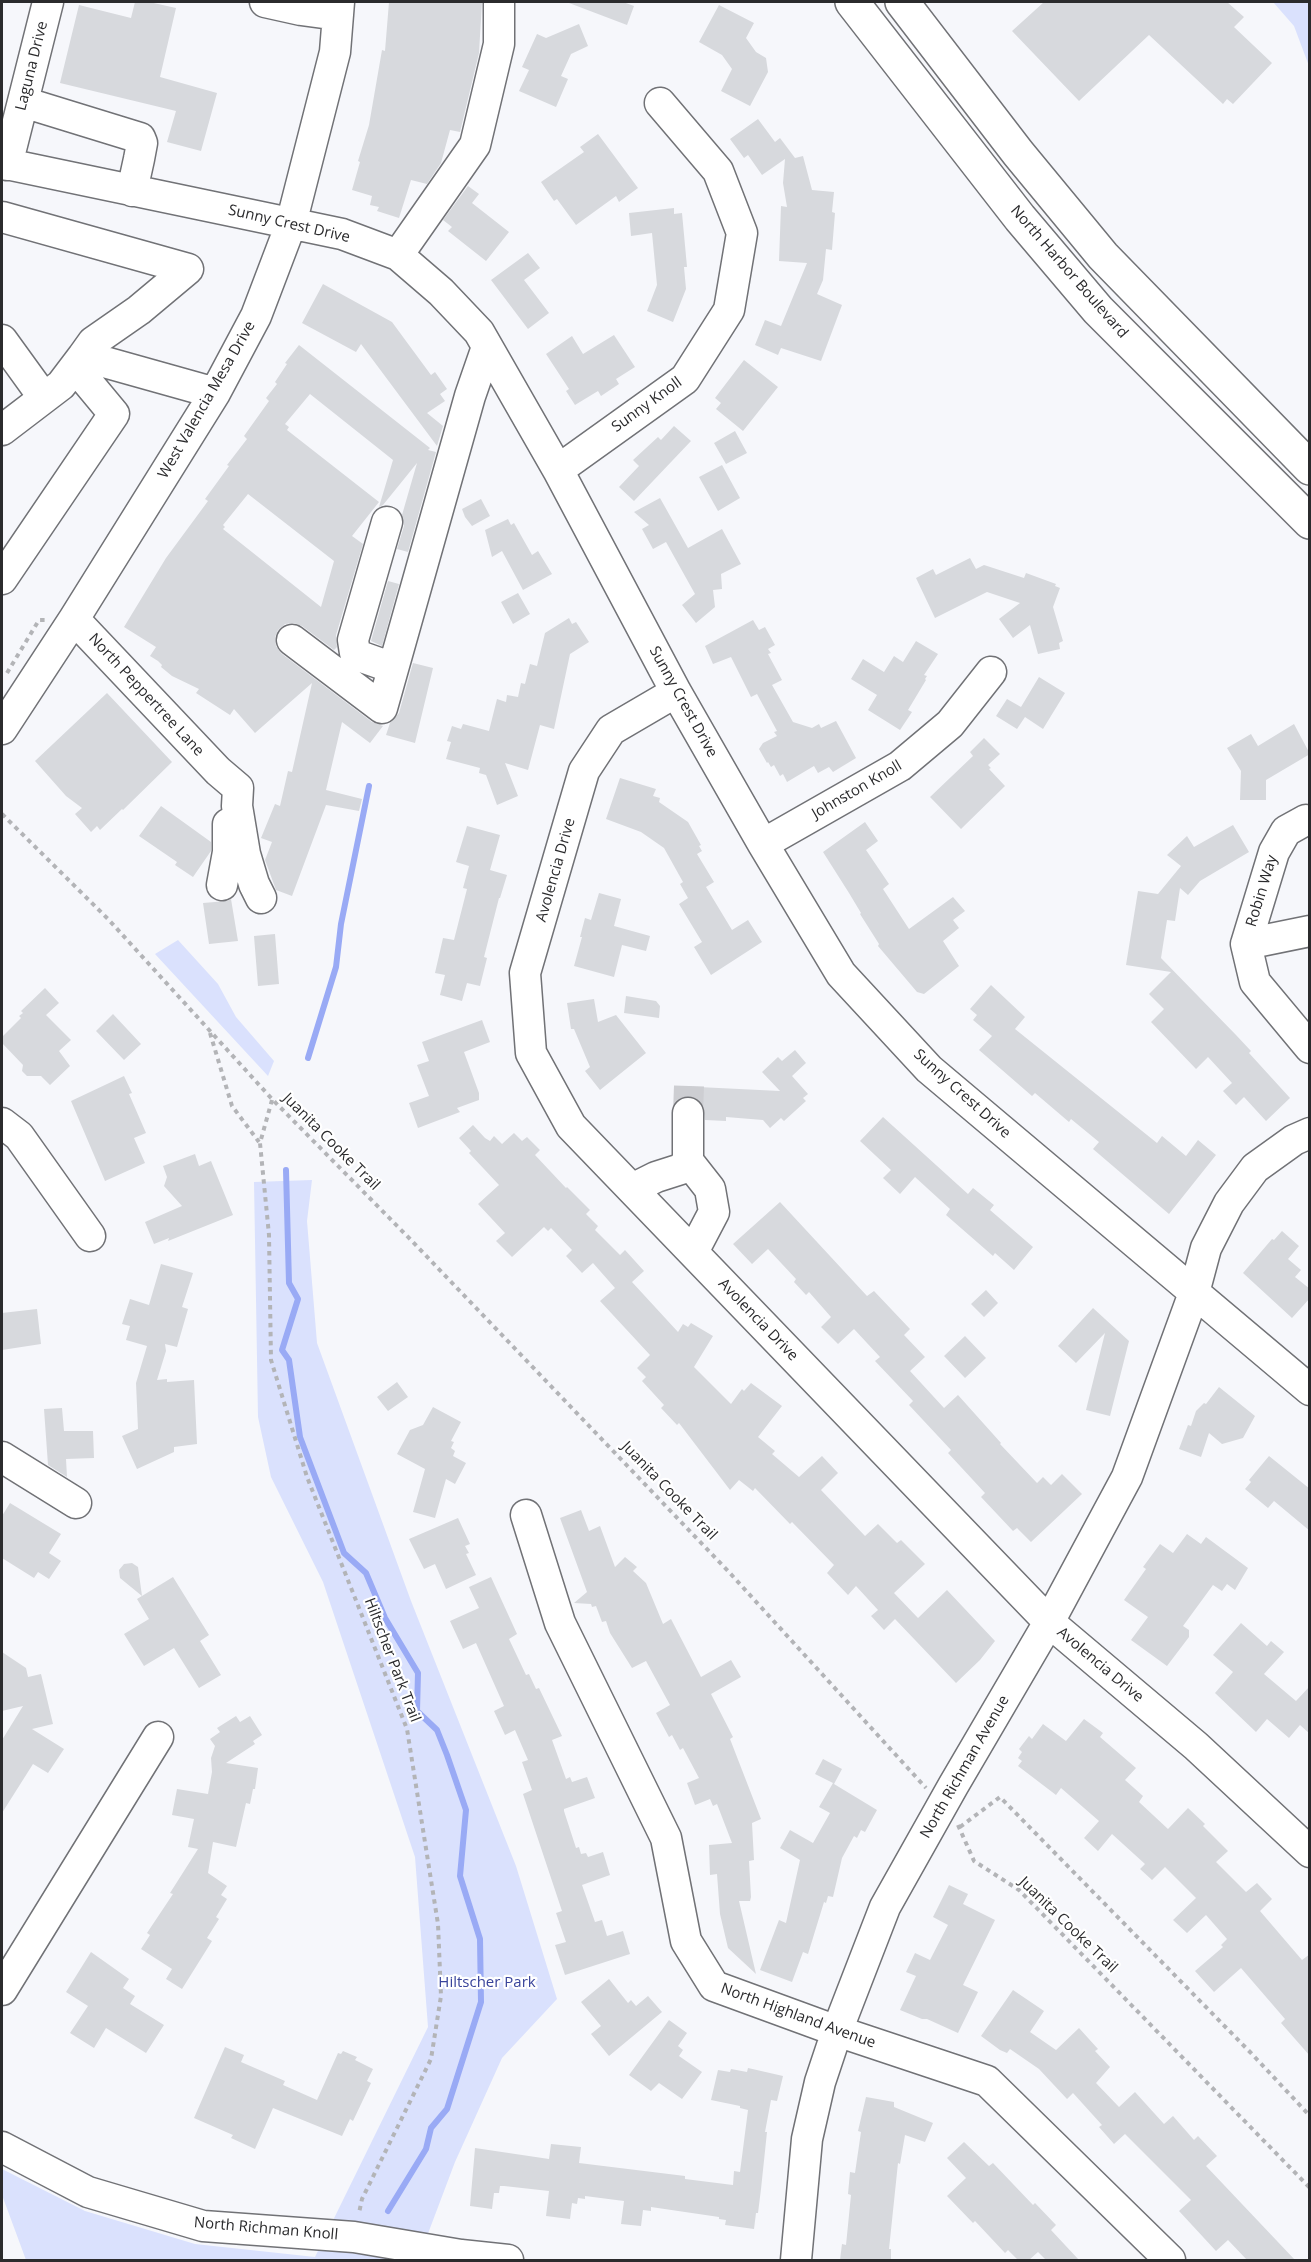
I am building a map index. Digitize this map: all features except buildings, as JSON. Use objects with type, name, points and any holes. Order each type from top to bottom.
[{"type":"main road","name":"North Harbor Boulevard","points":[[852,2],[1020,218],[1098,310],[1310,522]]},
{"type":"main road","points":[[902,2],[1018,153],[1103,256],[1310,468]]},
{"type":"street","name":"Laguna Drive","points":[[4,164],[23,102],[48,2]]},
{"type":"street","points":[[264,2],[301,10],[338,8]]},
{"type":"street","points":[[398,255],[475,145],[499,44],[499,2]]},
{"type":"street","name":"West Valencia Mesa Drive","points":[[2,729],[74,619],[215,393],[256,316],[291,224],[335,52],[338,8]]},
{"type":"street","points":[[23,102],[140,138],[142,143],[132,191]]},
{"type":"street","name":"Sunny Knoll","points":[[558,470],[685,379],[729,310],[742,233],[718,171],[660,103]]},
{"type":"street","name":"Sunny Crest Drive","points":[[4,164],[342,234],[398,255],[441,292],[479,332],[558,470],[676,692],[763,844],[842,974],[929,1069],[1310,1389]]},
{"type":"street","points":[[2,217],[188,269],[139,310],[93,342],[61,385],[2,430]]},
{"type":"street","points":[[2,340],[44,398]]},
{"type":"street","points":[[292,640],[382,708],[470,396],[487,347]]},
{"type":"street","points":[[79,361],[215,393]]},
{"type":"street","points":[[2,579],[114,414],[79,361]]},
{"type":"street","points":[[387,522],[353,640],[355,652],[362,657],[393,668]]},
{"type":"street","points":[[375,562],[420,573]]},
{"type":"street","name":"North Peppertree Lane","points":[[74,619],[218,771],[238,788],[237,806],[245,854],[261,898]]},
{"type":"street","name":"Johnston Knoll","points":[[763,844],[900,766],[950,724],[991,672]]},
{"type":"street","name":"Avolencia Drive","points":[[676,692],[611,729],[584,771],[525,973],[531,1053],[571,1126],[1049,1622],[1196,1746],[1310,1852]]},
{"type":"street","points":[[218,771],[228,827],[228,852],[222,885]]},
{"type":"street","name":"Robin Way","points":[[1310,821],[1306,820],[1286,831],[1274,852],[1246,944],[1255,982],[1310,1048]]},
{"type":"street","name":"Robin Way","points":[[1246,944],[1310,931]]},
{"type":"street","points":[[688,1113],[688,1161],[710,1189],[714,1212],[693,1252]]},
{"type":"street","name":"North Richman Avenue","points":[[796,2260],[807,2139],[820,2082],[837,2031],[885,1907],[951,1816],[1049,1622],[1127,1477],[1194,1293],[1206,1248],[1229,1203],[1256,1168],[1294,1140],[1310,1132]]},
{"type":"street","points":[[7,1134],[90,1236]]},
{"type":"street","points":[[632,1189],[656,1177],[681,1169],[688,1161]]},
{"type":"street","points":[[2,1457],[76,1503]]},
{"type":"street","name":"North Highland Avenue","points":[[526,1515],[560,1623],[666,1838],[686,1941],[714,1986],[837,2031],[987,2081],[1158,2256]]},
{"type":"street","points":[[2,1989],[158,1737]]},
{"type":"street","name":"North Richman Knoll","points":[[2,2147],[88,2192],[203,2226],[354,2236],[461,2255],[508,2260]]},
{"type":"path","name":"Juanita Cooke Trail","points":[[2,814],[108,919],[272,1099],[418,1247],[728,1571],[951,1816],[974,1861],[1019,1890],[1310,2188]]},
{"type":"path","points":[[209,1030],[232,1106],[260,1143]]},
{"type":"path","name":"Hiltscher Park Trail","points":[[272,1099],[260,1143],[269,1236],[271,1360],[307,1477],[407,1729],[438,1924],[441,1996],[431,2059],[362,2199],[354,2236]]},
{"type":"path","points":[[951,1816],[1000,1797],[1310,2116]]},
{"type":"green space","points":[[1273,2],[1309,2],[1309,66],[1294,26]]},
{"type":"green space","points":[[178,940],[218,984],[236,1017],[274,1061],[268,1076],[155,954]]},
{"type":"green space","name":"Hiltscher Park","points":[[312,1180],[307,1221],[317,1343],[411,1601],[516,1866],[557,1999],[502,2058],[455,2162],[418,2260],[26,2260],[2,2195],[2,2169],[85,2211],[195,2244],[315,2257],[428,2027],[415,1857],[323,1582],[271,1477],[258,1417],[254,1182]]},
{"type":"waterway","points":[[308,1058],[336,967],[341,924],[369,786]]},
{"type":"waterway","points":[[286,1170],[289,1283],[298,1299],[282,1350],[289,1360],[300,1437],[344,1553],[366,1573],[385,1618],[418,1673],[417,1711],[437,1730],[466,1810],[460,1876],[480,1939],[481,2002],[447,2109],[431,2128],[426,2149],[388,2211]]},
{"type":"tunnel","points":[[688,1113],[689,1086]]}]
